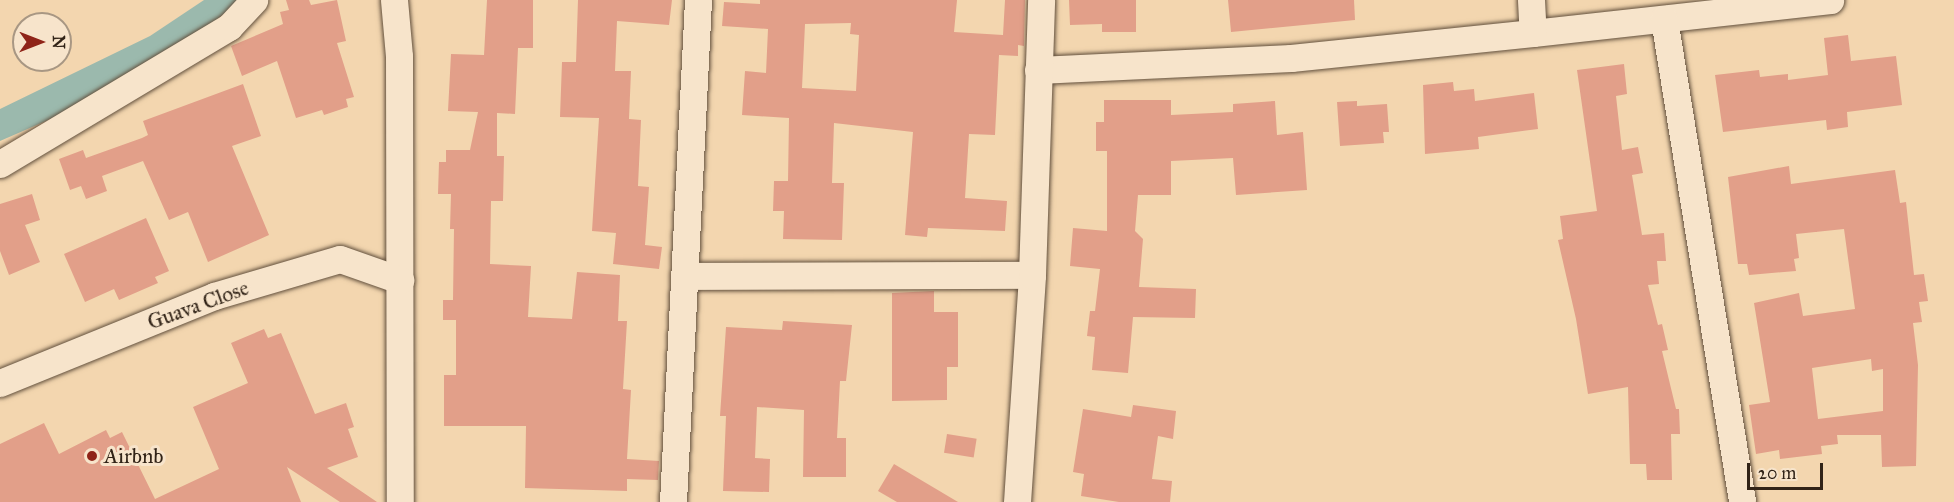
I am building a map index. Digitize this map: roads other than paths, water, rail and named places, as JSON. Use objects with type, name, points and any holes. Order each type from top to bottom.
[{"type":"street","points":[[0,164],[229,27],[254,0]]},
{"type":"street","points":[[394,0],[399,56],[400,502]]},
{"type":"street","points":[[673,502],[698,0]]},
{"type":"street","points":[[1017,502],[1032,276],[1041,0]]},
{"type":"street","points":[[1531,0],[1533,33]]},
{"type":"street","points":[[1038,70],[1291,58],[1830,0]]},
{"type":"street","points":[[1664,19],[1742,502]]},
{"type":"street","name":"Guava Close","points":[[0,383],[214,296],[340,259],[400,280]]},
{"type":"street","points":[[684,276],[1032,276]]},
{"type":"place","name":"Airbnb","points":[[92,456]]}]
